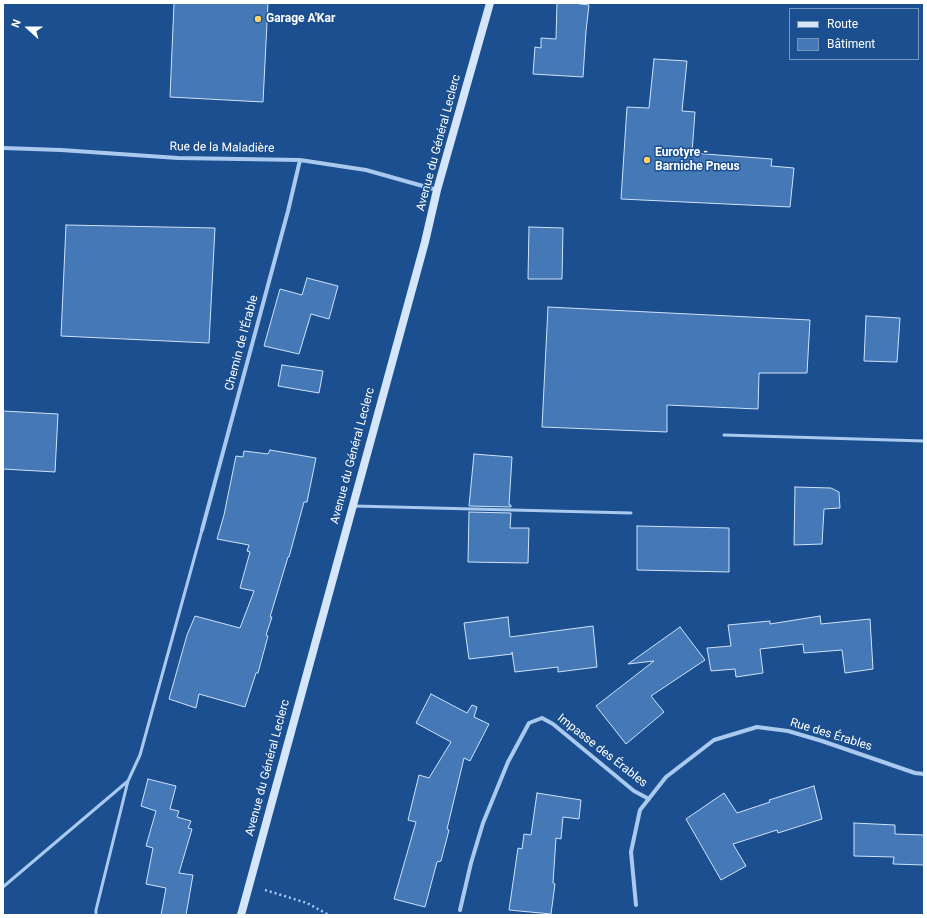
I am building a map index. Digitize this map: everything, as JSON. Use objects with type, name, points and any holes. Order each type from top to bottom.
[{"type":"main road","name":"Avenue du Général Leclerc","points":[[241,915],[425,242],[437,190],[490,3]]},
{"type":"street","name":"Rue de la Maladière","points":[[3,148],[178,158],[300,160],[366,170],[437,190]]},
{"type":"street","name":"Chemin de l'Érable","points":[[202,530],[288,211],[300,160]]},
{"type":"street","name":"Impasse des Érables","points":[[460,910],[471,863],[483,823],[508,762],[529,723],[542,718],[552,724],[634,791],[649,799]]},
{"type":"street","name":"Rue des Érables","points":[[636,904],[630,852],[640,810],[666,777],[714,740],[757,727],[788,731],[915,773],[924,774]]},
{"type":"lane","points":[[724,435],[924,440]]},
{"type":"lane","points":[[352,506],[631,513]]},
{"type":"lane","points":[[96,915],[128,781],[140,755],[202,530]]},
{"type":"lane","points":[[3,887],[128,781]]},
{"type":"path","points":[[249,886],[308,903],[329,915]]},
{"type":"building","points":[[174,3],[268,3],[263,102],[170,97]]},
{"type":"building","points":[[557,3],[589,5],[583,77],[533,74],[535,47],[541,48],[541,38],[556,39]]},
{"type":"building","points":[[654,59],[687,61],[682,111],[695,112],[692,153],[772,159],[771,166],[794,168],[790,207],[621,199],[627,107],[649,108]]},
{"type":"building","points":[[66,225],[215,228],[209,343],[61,336]]},
{"type":"building","points":[[529,227],[563,228],[562,279],[528,279]]},
{"type":"building","points":[[307,278],[338,286],[329,319],[311,314],[299,354],[264,346],[280,289],[302,295]]},
{"type":"building","points":[[548,307],[810,320],[807,373],[759,373],[758,409],[667,405],[667,432],[542,427]]},
{"type":"building","points":[[866,316],[900,318],[897,362],[864,361]]},
{"type":"building","points":[[282,365],[323,371],[319,393],[278,386]]},
{"type":"building","points":[[3,411],[58,414],[55,472],[3,469]]},
{"type":"building","points":[[270,450],[316,458],[307,502],[304,502],[289,557],[270,617],[272,617],[266,635],[268,636],[258,673],[256,673],[245,707],[199,694],[196,708],[169,699],[187,635],[195,616],[240,628],[254,591],[240,588],[250,552],[247,551],[249,545],[217,539],[224,515],[236,456],[243,457],[244,451],[268,454]]},
{"type":"building","points":[[474,454],[512,457],[509,505],[511,505],[511,507],[469,506]]},
{"type":"building","points":[[795,487],[831,488],[839,492],[840,508],[824,509],[822,544],[794,545]]},
{"type":"building","points":[[469,512],[511,513],[510,528],[529,528],[528,563],[468,562]]},
{"type":"building","points":[[637,526],[729,528],[729,572],[637,570]]},
{"type":"building","points":[[820,616],[821,624],[870,619],[873,669],[845,673],[842,650],[804,653],[803,644],[760,649],[763,673],[736,677],[735,669],[711,671],[707,648],[731,646],[728,625],[770,621],[770,624]]},
{"type":"building","points":[[508,617],[510,637],[593,626],[597,667],[558,672],[558,667],[515,672],[512,652],[512,654],[469,659],[464,623]]},
{"type":"building","points":[[680,627],[705,660],[651,696],[664,712],[626,744],[596,706],[654,661],[628,664]]},
{"type":"building","points":[[431,694],[467,713],[472,705],[477,707],[474,717],[489,724],[470,761],[464,758],[441,861],[437,862],[425,907],[394,899],[416,822],[408,820],[419,775],[429,778],[451,742],[416,723]]},
{"type":"building","points":[[148,779],[176,786],[170,809],[179,811],[177,817],[191,821],[188,828],[192,829],[179,873],[193,875],[186,915],[161,915],[166,888],[146,884],[153,848],[146,846],[156,811],[141,806]]},
{"type":"building","points":[[814,786],[822,819],[778,833],[777,830],[733,844],[746,866],[721,880],[686,819],[724,793],[737,813],[770,802],[769,800]]},
{"type":"building","points":[[537,793],[581,800],[579,819],[563,817],[561,839],[556,838],[553,883],[555,884],[551,914],[509,910],[518,848],[522,849],[524,834],[531,835]]},
{"type":"building","points":[[854,823],[895,825],[895,834],[924,835],[924,865],[893,864],[894,857],[854,856]]},
{"type":"place","name":"Garage A'Kar","points":[[258,19]]},
{"type":"place","name":"Eurotyre - Barniche Pneus","points":[[647,160]]}]
